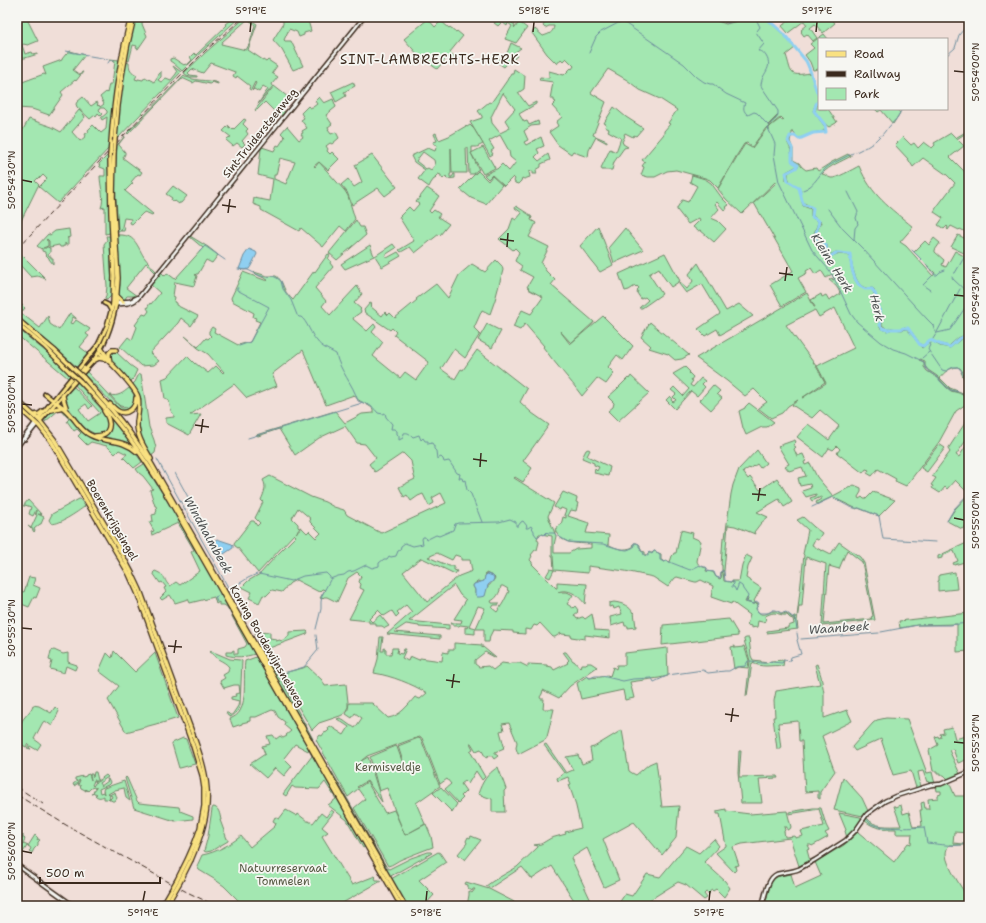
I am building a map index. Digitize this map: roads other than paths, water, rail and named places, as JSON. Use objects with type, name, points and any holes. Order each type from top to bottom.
[{"type":"highway","points":[[124,57],[130,17]]},
{"type":"highway","points":[[114,303],[117,296],[118,278],[110,198],[110,156],[115,97],[134,17]]},
{"type":"highway","points":[[113,230],[114,151],[122,64]]},
{"type":"highway","points":[[114,238],[114,303]]},
{"type":"highway","points":[[117,296],[123,303]]},
{"type":"highway","name":"Koning Boudewijnsnelweg","points":[[17,318],[83,377],[105,401],[128,430],[151,463],[405,906]]},
{"type":"highway","name":"Koning Boudewijnsnelweg","points":[[17,324],[44,347],[99,401],[126,433],[147,463],[169,498],[401,906]]},
{"type":"highway","points":[[102,348],[103,353],[134,392],[136,400],[135,405],[128,412],[120,412],[105,401]]},
{"type":"highway","points":[[111,363],[109,353],[112,350],[116,350]]},
{"type":"highway","points":[[98,354],[111,363]]},
{"type":"highway","points":[[98,354],[136,392],[138,400],[137,426],[143,445],[156,469],[156,472]]},
{"type":"highway","points":[[94,360],[99,358],[104,359]]},
{"type":"highway","points":[[64,394],[64,407],[87,434],[126,444],[137,452],[147,463]]},
{"type":"highway","points":[[17,400],[38,422]]},
{"type":"highway","points":[[56,401],[64,407],[88,432],[94,435],[101,435],[108,430],[110,423],[107,414],[99,401]]},
{"type":"highway","points":[[17,406],[32,416]]},
{"type":"highway","points":[[51,410],[64,407]]},
{"type":"highway","name":"Boerenkrijgsingel","points":[[38,422],[51,440],[124,563],[154,634]]},
{"type":"highway","name":"Boerenkrijgsingel","points":[[38,422],[46,428],[58,446],[132,572],[140,590],[154,634]]},
{"type":"highway","points":[[154,634],[203,763],[207,800],[206,817],[199,842],[162,906]]},
{"type":"highway","points":[[166,906],[180,882],[190,859]]},
{"type":"main road","name":"Sint-Truidersteenweg","points":[[114,303],[123,303],[138,297],[364,17]]},
{"type":"main road","points":[[104,303],[113,310]]},
{"type":"main road","points":[[33,428],[32,416],[39,414],[64,394],[94,360],[102,348],[108,335],[114,303]]},
{"type":"main road","points":[[38,422],[51,410],[56,401],[94,351],[104,334],[113,310],[123,303]]},
{"type":"main road","points":[[94,351],[98,354]]},
{"type":"main road","points":[[45,394],[56,401]]},
{"type":"main road","points":[[17,447],[38,422],[46,409]]},
{"type":"main road","points":[[44,418],[46,428]]},
{"type":"main road","points":[[33,428],[41,428]]},
{"type":"main road","points":[[762,906],[772,877],[799,869],[841,844],[856,830],[867,814],[881,803],[931,785],[941,784],[969,772]]},
{"type":"main road","points":[[17,866],[73,906]]},
{"type":"water","points":[[249,249],[257,254],[251,266],[249,269],[239,269],[244,256]]},
{"type":"water","points":[[217,539],[232,544],[233,548],[222,554],[214,541]]},
{"type":"water","points":[[487,574],[493,576],[493,581],[488,585],[485,596],[477,597],[473,586],[474,584],[484,581]]},
{"type":"waterway","name":"Kleine Herk","points":[[616,17],[684,64],[704,82],[713,84],[717,87]]},
{"type":"waterway","name":"Kleine Herk","points":[[717,17],[718,21],[727,23],[743,20],[749,17]]},
{"type":"waterway","name":"Kleine Herk","points":[[755,17],[760,27],[756,32],[764,44],[758,51],[765,55],[769,64],[761,86],[778,111],[776,119],[768,128],[775,144],[774,155],[779,182],[812,250],[830,271],[851,314],[857,322],[881,342],[893,349],[906,353],[924,362],[926,368],[950,390],[959,392],[969,399]]},
{"type":"waterway","name":"Herk","points":[[765,17],[783,33],[806,61],[818,94]]},
{"type":"waterway","points":[[789,21],[794,17]]},
{"type":"waterway","points":[[601,32],[622,21]]},
{"type":"waterway","points":[[948,54],[955,48],[959,35],[969,23]]},
{"type":"waterway","points":[[589,53],[596,37],[600,33]]},
{"type":"waterway","points":[[66,51],[75,53]]},
{"type":"waterway","points":[[76,53],[88,55]]},
{"type":"waterway","points":[[90,56],[108,59]]},
{"type":"waterway","points":[[108,63],[110,60],[114,60]]},
{"type":"waterway","name":"Kleine Herk","points":[[718,88],[726,94],[745,103],[744,109],[746,114],[748,115],[754,112],[757,113],[769,126]]},
{"type":"waterway","name":"Herk","points":[[818,101],[814,111],[825,125],[826,132],[813,133],[799,139],[795,136],[790,136],[788,141],[792,148],[792,160],[798,165],[796,168],[786,173],[788,181],[799,188],[804,205],[813,208],[812,217],[819,221],[815,238],[817,241],[826,245],[827,256],[838,253],[850,254],[855,279],[861,287],[865,289],[872,289],[875,293],[882,319],[880,325],[882,328],[888,330],[908,328],[920,345],[923,346],[930,340],[950,347],[959,339],[969,334]]},
{"type":"waterway","points":[[888,128],[897,118],[901,110]]},
{"type":"waterway","points":[[882,135],[886,130]]},
{"type":"waterway","points":[[875,141],[880,136]]},
{"type":"waterway","points":[[867,147],[873,143]]},
{"type":"waterway","points":[[856,152],[862,149]]},
{"type":"waterway","points":[[803,190],[811,185],[830,165],[853,153]]},
{"type":"waterway","points":[[848,192],[858,212],[856,218],[858,224],[855,228],[854,239]]},
{"type":"waterway","points":[[828,209],[843,229],[914,305]]},
{"type":"waterway","name":"Waanbeek","points":[[199,252],[205,246],[225,260]]},
{"type":"waterway","points":[[912,250],[935,275],[945,270]]},
{"type":"waterway","points":[[954,273],[965,256]]},
{"type":"waterway","name":"Waanbeek","points":[[238,269],[248,270],[260,276],[273,276],[281,281],[283,289],[291,300],[297,315]]},
{"type":"waterway","points":[[923,285],[932,276]]},
{"type":"waterway","points":[[952,277],[969,294]]},
{"type":"waterway","points":[[924,286],[930,290]]},
{"type":"waterway","points":[[238,288],[237,290],[269,307],[250,342],[239,346]]},
{"type":"waterway","points":[[936,334],[960,289]]},
{"type":"waterway","points":[[937,333],[950,330],[969,302]]},
{"type":"waterway","points":[[915,306],[933,325],[936,334],[933,339]]},
{"type":"waterway","name":"Waanbeek","points":[[298,316],[303,319],[319,343],[336,354],[340,366],[358,401],[371,406],[378,413],[385,413],[386,417],[392,424],[391,429],[397,431],[399,440],[403,438],[404,433],[407,433],[413,437],[419,435],[421,440],[423,438],[425,441],[428,441],[428,444],[432,443],[436,451],[437,459],[441,457],[444,462],[449,461],[457,473],[460,474],[459,478],[462,478],[463,481],[465,480],[467,490],[471,494],[482,522]]},
{"type":"waterway","points":[[931,343],[928,349],[942,370],[946,371],[953,367],[958,367],[968,379]]},
{"type":"waterway","points":[[922,358],[929,352]]},
{"type":"waterway","points":[[248,438],[362,402]]},
{"type":"waterway","name":"Windhalmbeek","points":[[157,459],[229,590],[257,574]]},
{"type":"waterway","points":[[175,473],[201,521]]},
{"type":"waterway","points":[[947,521],[954,509],[969,493]]},
{"type":"waterway","points":[[812,507],[833,497],[853,508],[859,508],[879,516],[883,539],[936,542]]},
{"type":"waterway","name":"Windhalmbeek","points":[[259,574],[291,581],[303,576],[326,573],[330,579],[344,575],[366,565],[372,568],[379,566],[379,563],[384,559],[387,559],[389,556],[396,556],[401,546],[405,543],[413,546],[423,544],[423,537],[425,537],[426,540],[436,535],[439,536],[453,530],[455,524],[458,523],[499,522],[510,519],[516,522],[516,526],[523,521],[527,526],[526,528],[531,526],[537,537],[542,534],[544,535],[547,532],[554,533],[556,535]]},
{"type":"waterway","points":[[202,522],[212,541],[214,541]]},
{"type":"waterway","name":"Waanbeek","points":[[558,536],[568,542],[603,544],[627,550],[635,546],[634,543],[636,543],[639,544],[639,547],[641,548],[640,550],[644,555],[648,556],[649,552],[652,554],[655,551],[660,554],[660,560],[664,562],[667,561],[690,570],[700,565],[706,567],[707,571],[714,572],[716,577],[720,578],[721,571],[724,571],[725,581],[734,582],[732,587],[734,587],[736,591],[738,584],[742,586],[748,596],[746,602],[753,604],[758,602],[759,604],[756,608],[758,612],[768,613],[773,610],[782,613],[786,612],[795,619],[797,629]]},
{"type":"waterway","points":[[316,629],[321,609],[322,595],[330,580]]},
{"type":"waterway","points":[[217,602],[215,597],[222,594]]},
{"type":"waterway","name":"Waanbeek","points":[[881,632],[918,625],[949,625],[969,623]]},
{"type":"waterway","points":[[750,661],[763,663],[771,661],[782,663],[784,660],[790,661],[791,657],[801,654],[797,640],[797,633]]},
{"type":"waterway","name":"Waanbeek","points":[[801,639],[879,633]]},
{"type":"waterway","points":[[281,674],[304,667],[318,650],[316,635]]},
{"type":"waterway","points":[[668,675],[703,670],[708,673],[729,671],[736,667],[745,666],[749,661]]},
{"type":"waterway","points":[[587,676],[590,678],[602,676],[623,681],[652,678],[654,682],[667,676]]},
{"type":"waterway","points":[[866,818],[870,823],[880,826],[896,828],[924,827],[927,843],[943,845],[969,843]]},
{"type":"railway","points":[[17,249],[175,81],[206,50],[244,17]]},
{"type":"railway","points":[[17,787],[43,804]]},
{"type":"railway","points":[[17,795],[66,825],[185,891],[216,906]]},
{"type":"district","name":"SINT-LAMBRECHTS-HERK","points":[[430,59]]},
{"type":"park label","name":"Kermisveldje","points":[[388,767]]},
{"type":"park label","name":"Natuurreservaat Tommelen","points":[[283,874]]}]
